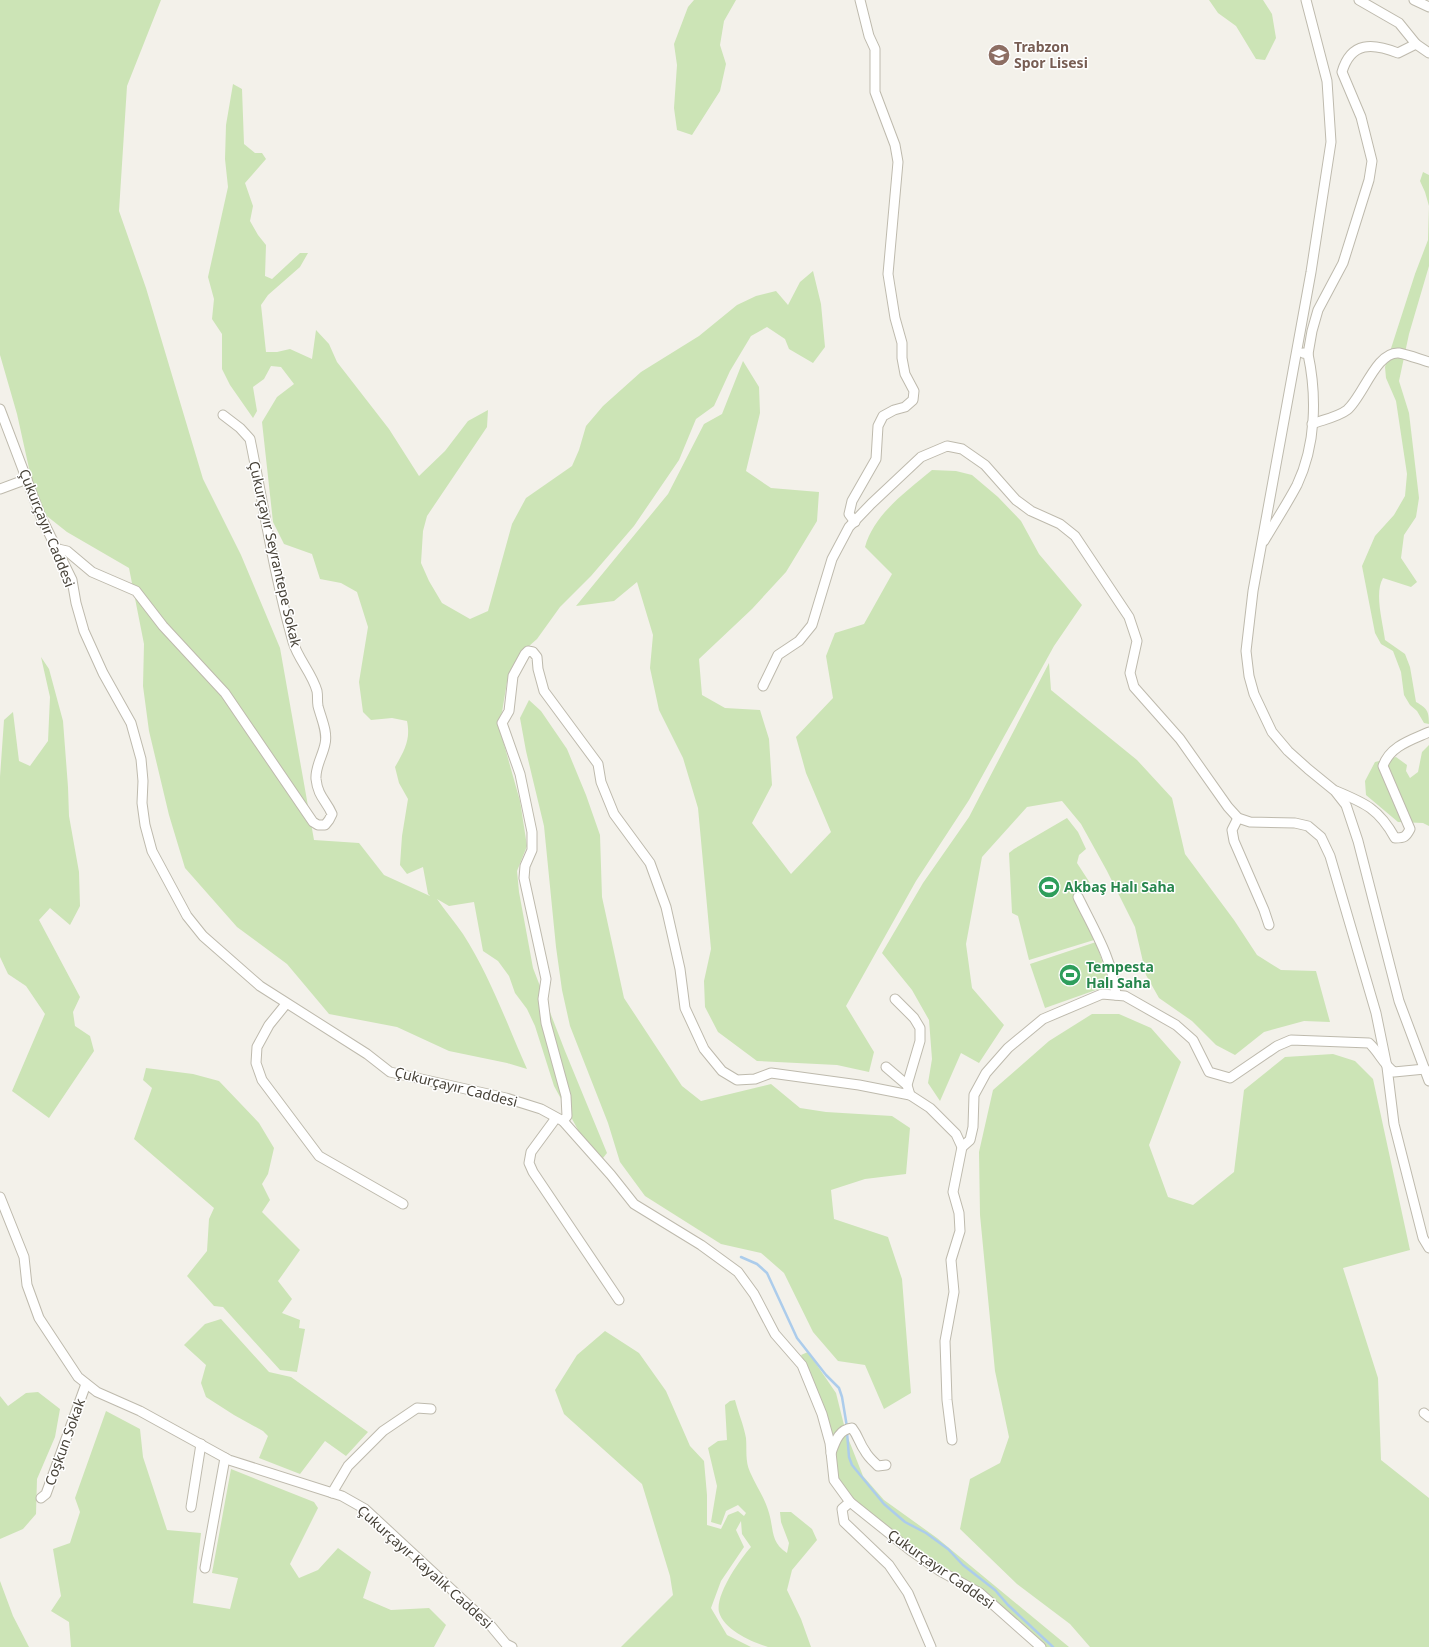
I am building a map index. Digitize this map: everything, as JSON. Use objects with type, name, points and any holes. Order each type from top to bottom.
[{"type":"street","points":[[855,522],[849,514],[852,501],[876,459],[878,426],[883,416],[894,410],[905,407],[913,400],[914,391],[905,374],[902,358],[902,343],[895,318],[888,274],[898,162],[895,145],[875,92],[875,50],[860,0]]},
{"type":"street","points":[[1306,0],[1318,41],[1327,82],[1331,142],[1296,352],[1253,591],[1246,651],[1254,694],[1272,732],[1288,751],[1335,791],[1346,805],[1358,841],[1399,1001],[1429,1081]]},
{"type":"street","points":[[1359,0],[1399,23],[1416,44],[1429,53]]},
{"type":"street","points":[[1414,0],[1429,7]]},
{"type":"street","points":[[1261,547],[1297,484],[1305,460],[1312,424],[1314,400],[1312,374],[1308,354],[1318,310],[1343,263],[1369,180],[1372,161],[1361,117],[1342,72],[1344,65],[1351,54],[1365,46],[1381,47],[1398,53],[1416,44]]},
{"type":"street","points":[[1296,352],[1308,354]]},
{"type":"street","points":[[1312,424],[1346,411],[1356,401],[1377,366],[1387,356],[1398,353],[1429,362]]},
{"type":"street","name":"Çukurçayır Caddesi","points":[[0,409],[42,517],[72,580],[76,603],[84,631],[103,674],[131,723],[141,759],[144,818],[152,851],[186,916],[202,936],[260,986],[286,1004],[367,1054],[390,1072],[506,1098],[541,1109],[559,1120],[610,1175],[634,1204],[701,1245],[738,1272],[754,1294],[776,1334],[802,1365],[822,1414],[831,1454],[834,1480],[850,1502],[910,1550],[940,1571],[980,1593],[1041,1647]]},
{"type":"street","name":"Çukurçayır Seyrantepe Sokak","points":[[58,549],[66,551],[92,572],[136,592],[163,626],[225,693],[313,822],[324,826],[332,814],[329,807],[318,792],[316,777],[326,743],[325,728],[318,705],[317,691],[299,657],[293,642],[274,560],[250,439],[240,428],[223,415]]},
{"type":"street","points":[[763,686],[778,655],[799,641],[812,625],[832,558],[849,527],[921,457],[947,446],[962,449],[985,465],[1016,500],[1031,511],[1060,524],[1075,536],[1129,617],[1137,641],[1130,673],[1134,687],[1180,739],[1228,807],[1238,818],[1250,822],[1295,823],[1308,826],[1321,838],[1330,856],[1376,1013],[1387,1067],[1394,1124],[1423,1238],[1429,1248]]},
{"type":"street","points":[[0,489],[27,479]]},
{"type":"street","points":[[620,1300],[533,1172],[529,1163],[532,1152],[559,1120],[567,1116],[566,1096],[546,1023],[543,999],[546,979],[524,878],[525,866],[532,850],[532,832],[520,774],[502,723],[509,711],[513,676],[528,651],[533,652],[537,657],[538,669],[544,691],[598,764],[601,782],[614,814],[650,863],[666,907],[680,969],[685,1008],[704,1049],[722,1071],[737,1080],[755,1079],[771,1073],[859,1085],[910,1095],[930,1108],[956,1134],[962,1147],[953,1192],[959,1213],[960,1231],[951,1260],[954,1292],[945,1341],[947,1400],[952,1440]]},
{"type":"street","points":[[1335,791],[1360,801],[1370,807],[1385,820],[1395,838],[1403,838],[1407,835],[1410,829],[1383,766],[1386,757],[1402,744],[1429,732]]},
{"type":"street","points":[[1238,818],[1232,830],[1234,841],[1269,925]]},
{"type":"street","points":[[1078,897],[1110,965],[1115,983],[1116,995]]},
{"type":"street","points":[[962,1147],[970,1140],[973,1127],[974,1095],[986,1073],[1008,1048],[1043,1019],[1102,994],[1125,996],[1176,1024],[1193,1040],[1204,1065],[1209,1072],[1217,1075],[1230,1078],[1278,1046],[1291,1040],[1368,1044],[1376,1050],[1387,1067],[1394,1072],[1425,1069]]},
{"type":"street","points":[[895,999],[914,1018],[920,1028],[920,1041],[907,1084],[910,1095]]},
{"type":"street","points":[[286,1004],[269,1025],[257,1047],[256,1063],[262,1080],[320,1156],[403,1204]]},
{"type":"street","points":[[886,1067],[907,1084]]},
{"type":"street","name":"Çukurçayır Kayalık Caddesi","points":[[0,1197],[24,1256],[27,1285],[38,1318],[78,1377],[97,1392],[140,1411],[225,1458],[342,1496],[364,1509],[491,1626],[506,1646]]},
{"type":"street","name":"Coşkun Sokak","points":[[41,1498],[46,1494],[86,1384]]},
{"type":"street","points":[[332,1493],[348,1466],[383,1431],[417,1408],[431,1409]]},
{"type":"street","points":[[831,1454],[836,1439],[841,1432],[848,1428],[852,1428],[859,1436],[861,1445],[870,1458],[878,1466],[886,1465]]},
{"type":"street","points":[[191,1507],[200,1444]]},
{"type":"street","points":[[205,1568],[225,1458]]},
{"type":"street","points":[[850,1502],[842,1509],[844,1522],[889,1565],[908,1593],[931,1647]]},
{"type":"green space","points":[[0,0],[161,0],[127,86],[119,211],[146,288],[203,479],[241,555],[280,648],[314,840],[359,843],[384,875],[430,896],[428,894],[423,867],[407,874],[400,865],[402,836],[408,799],[399,783],[395,767],[406,745],[408,734],[407,721],[392,718],[371,720],[363,712],[359,682],[368,627],[357,592],[341,583],[320,579],[312,554],[284,544],[273,522],[262,422],[277,397],[294,384],[281,367],[271,366],[264,379],[253,387],[257,411],[253,418],[230,385],[222,369],[222,334],[212,319],[214,299],[208,277],[228,187],[225,159],[226,125],[233,84],[242,89],[244,144],[255,153],[262,153],[266,159],[245,183],[253,206],[250,221],[266,245],[265,276],[272,279],[300,253],[308,253],[300,267],[268,295],[261,305],[266,352],[277,352],[290,349],[312,359],[316,330],[329,344],[337,362],[389,429],[419,476],[445,451],[468,421],[488,410],[487,427],[427,516],[423,531],[421,563],[429,581],[442,603],[470,619],[488,611],[512,524],[526,498],[572,466],[579,450],[586,426],[603,406],[641,372],[699,336],[737,305],[756,296],[776,291],[788,305],[800,282],[813,271],[821,304],[825,347],[813,363],[789,349],[785,339],[767,327],[751,336],[730,371],[714,406],[696,419],[679,460],[634,526],[591,576],[560,607],[537,639],[520,654],[507,682],[502,712],[498,723],[520,801],[527,846],[517,871],[519,892],[533,968],[607,1153],[603,1158],[583,1139],[554,1086],[535,1026],[527,1009],[515,993],[509,976],[498,961],[483,951],[474,902],[449,906],[437,899],[463,934],[482,966],[527,1069],[507,1063],[449,1051],[397,1027],[329,1014],[287,964],[237,927],[185,868],[169,815],[149,731],[143,686],[144,644],[129,568],[67,532],[38,509],[17,414],[0,355]]},
{"type":"green space","points":[[694,0],[736,0],[724,21],[720,45],[726,64],[720,91],[692,135],[677,130],[674,108],[677,65],[674,44],[688,7]]},
{"type":"green space","points":[[1209,0],[1263,0],[1272,14],[1276,38],[1265,60],[1256,59],[1236,26],[1218,13]]},
{"type":"green space","points":[[1423,172],[1429,175],[1429,206],[1420,181]]},
{"type":"green space","points":[[1429,206],[1429,266],[1409,334],[1399,381],[1409,413],[1419,498],[1416,517],[1404,535],[1401,558],[1417,582],[1411,587],[1383,578],[1380,584],[1379,600],[1385,640],[1405,654],[1410,667],[1416,702],[1427,710],[1429,724],[1424,723],[1417,711],[1410,705],[1404,695],[1401,672],[1393,651],[1381,644],[1375,633],[1362,566],[1375,536],[1394,515],[1405,496],[1407,474],[1396,401],[1386,378],[1385,367],[1415,274],[1428,240]]},
{"type":"green space","points":[[743,361],[759,387],[760,413],[746,471],[771,488],[819,492],[817,521],[786,572],[752,609],[699,659],[702,695],[725,708],[760,710],[769,739],[772,785],[752,823],[791,874],[831,832],[806,773],[796,737],[833,698],[826,656],[835,633],[864,624],[892,574],[865,547],[869,535],[892,504],[932,470],[956,471],[972,475],[998,497],[1021,521],[1039,554],[1082,605],[1054,646],[969,800],[916,881],[846,1006],[874,1052],[869,1072],[837,1065],[757,1061],[718,1032],[705,1007],[704,981],[711,949],[698,808],[683,758],[659,710],[650,668],[653,635],[637,582],[614,601],[576,606],[668,494],[704,424],[722,414]]},
{"type":"green space","points":[[41,657],[49,669],[63,721],[69,816],[79,872],[80,906],[70,925],[50,908],[39,920],[80,997],[73,1012],[75,1026],[90,1036],[94,1051],[49,1118],[12,1091],[45,1014],[26,986],[8,974],[0,957],[0,777],[4,720],[13,712],[19,761],[30,766],[48,741],[50,697]]},
{"type":"green space","points":[[1049,663],[1051,690],[1137,760],[1172,798],[1185,854],[1234,920],[1257,955],[1281,970],[1316,971],[1330,1022],[1304,1021],[1264,1032],[1235,1055],[1216,1045],[1192,1021],[1159,998],[1146,975],[1135,927],[1107,871],[1081,824],[1062,801],[1027,807],[982,857],[966,944],[972,988],[1004,1025],[979,1063],[961,1053],[940,1101],[928,1083],[932,1059],[929,1020],[912,990],[882,953],[923,883],[969,817]]},
{"type":"green space","points":[[529,700],[541,711],[567,749],[586,795],[600,835],[602,897],[624,998],[682,1086],[701,1101],[771,1084],[800,1108],[826,1112],[892,1116],[910,1128],[906,1174],[865,1179],[831,1190],[834,1219],[888,1237],[902,1279],[911,1393],[884,1409],[865,1365],[838,1361],[813,1332],[784,1273],[761,1253],[721,1244],[645,1196],[620,1162],[608,1123],[570,1026],[562,990],[556,947],[544,826],[526,751],[520,718]]},
{"type":"green space","points":[[1429,745],[1429,826],[1423,823],[1398,822],[1366,795],[1365,781],[1375,762],[1396,757],[1407,765],[1406,771],[1410,778],[1418,772],[1422,752]]},
{"type":"green space","name":"Akbaş Halı Saha","points":[[1067,818],[1078,832],[1086,849],[1079,855],[1077,863],[1090,883],[1082,892],[1078,901],[1094,940],[1029,960],[1018,916],[1012,913],[1009,853]]},
{"type":"green space","name":"Tempesta Halı Saha","points":[[1096,942],[1110,985],[1045,1008],[1030,964]]},
{"type":"green space","points":[[1092,1014],[1119,1014],[1151,1028],[1181,1062],[1149,1145],[1168,1197],[1193,1205],[1234,1172],[1244,1090],[1285,1057],[1333,1054],[1355,1061],[1373,1079],[1410,1250],[1343,1268],[1378,1378],[1381,1460],[1429,1498],[1429,1647],[1090,1647],[1070,1624],[1017,1584],[960,1529],[970,1479],[1000,1463],[1009,1437],[995,1371],[980,1215],[979,1152],[993,1090],[1049,1041]]},
{"type":"green space","points":[[146,1068],[193,1074],[219,1081],[259,1123],[274,1148],[268,1174],[262,1184],[270,1200],[262,1212],[300,1250],[278,1281],[292,1299],[282,1313],[300,1320],[299,1328],[305,1329],[297,1372],[280,1370],[223,1307],[214,1306],[187,1276],[207,1251],[209,1219],[214,1208],[134,1139],[152,1088],[143,1080]]},
{"type":"green space","points":[[221,1319],[269,1372],[291,1377],[368,1432],[346,1456],[325,1441],[300,1474],[259,1458],[268,1436],[263,1431],[206,1397],[201,1383],[206,1365],[184,1345],[205,1324]]},
{"type":"green space","points":[[605,1331],[639,1353],[666,1391],[690,1446],[704,1461],[707,1495],[707,1525],[721,1529],[728,1515],[738,1511],[744,1516],[746,1513],[738,1505],[726,1511],[721,1525],[711,1522],[717,1486],[708,1448],[718,1441],[727,1440],[725,1405],[730,1401],[735,1400],[746,1438],[748,1468],[763,1497],[771,1519],[775,1540],[787,1553],[789,1543],[781,1522],[780,1512],[791,1512],[812,1529],[817,1540],[792,1570],[787,1590],[801,1619],[811,1647],[768,1647],[754,1642],[732,1630],[722,1618],[719,1612],[719,1605],[724,1587],[735,1568],[751,1547],[742,1534],[741,1521],[736,1530],[744,1547],[721,1581],[711,1608],[727,1635],[751,1647],[621,1647],[673,1595],[670,1576],[642,1484],[564,1414],[555,1390],[577,1355]]},
{"type":"green space","points":[[808,1352],[836,1393],[846,1433],[863,1476],[884,1500],[937,1538],[1069,1647],[1046,1647],[986,1593],[920,1554],[851,1498],[841,1485],[812,1377],[801,1355]]},
{"type":"green space","points":[[38,1392],[60,1409],[55,1437],[37,1479],[36,1514],[23,1529],[0,1539],[0,1396],[8,1406],[26,1393]]},
{"type":"green space","points":[[106,1411],[140,1429],[143,1457],[167,1530],[201,1533],[193,1603],[230,1609],[238,1578],[212,1573],[231,1469],[314,1502],[318,1508],[290,1564],[299,1578],[318,1570],[338,1548],[371,1572],[363,1598],[391,1610],[429,1608],[446,1625],[434,1647],[71,1647],[69,1622],[51,1611],[61,1596],[53,1549],[70,1543],[80,1512],[75,1498]]},
{"type":"green space","points":[[0,1581],[13,1616],[29,1647],[0,1647]]},
{"type":"waterway","points":[[741,1257],[757,1264],[767,1273],[797,1338],[826,1375],[839,1388],[847,1427]]},
{"type":"waterway","points":[[847,1432],[849,1457],[852,1465],[884,1504],[905,1522],[926,1533],[948,1549],[963,1565],[995,1590],[1008,1605],[1053,1647]]},
{"type":"place","name":"Trabzon Spor Lisesi","points":[[999,55]]},
{"type":"place","name":"Akbaş Halı Saha","points":[[1049,887]]},
{"type":"place","name":"Tempesta Halı Saha","points":[[1070,975]]}]
